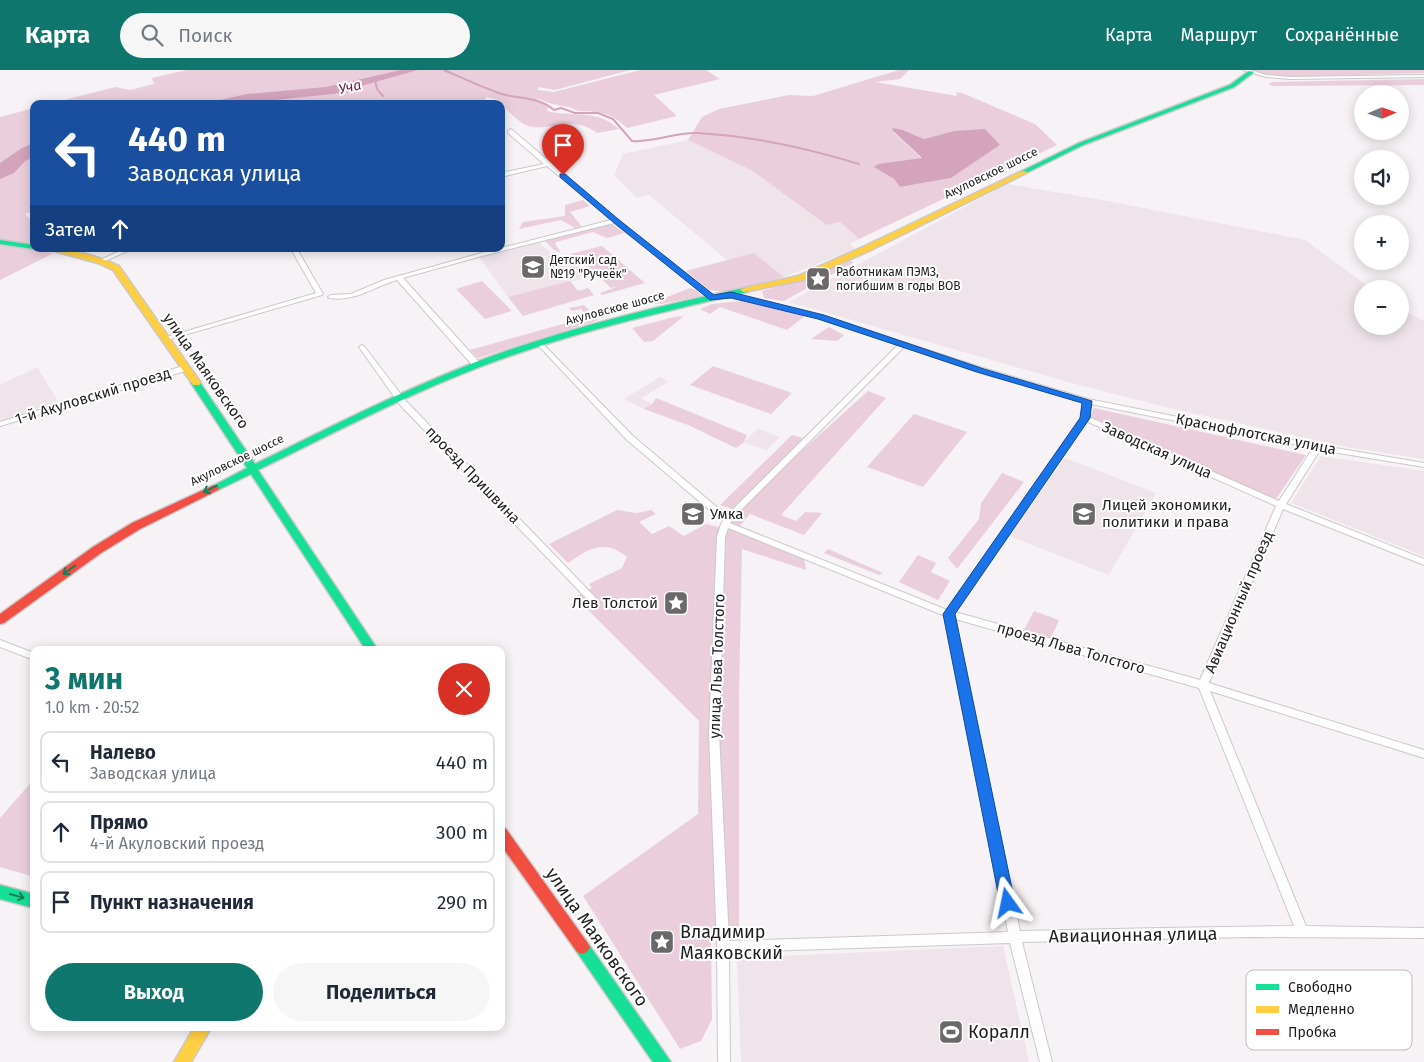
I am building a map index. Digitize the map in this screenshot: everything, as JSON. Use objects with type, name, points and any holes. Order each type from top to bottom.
[{"type":"street","points":[[1248,71],[1290,78],[1424,76]]},
{"type":"street","name":"Акуловское шоссе","points":[[0,620],[97,550],[136,526],[253,467],[400,397],[477,364],[623,317],[731,295],[800,278],[868,248],[1081,144],[1199,97],[1232,86],[1248,71]]},
{"type":"street","points":[[511,131],[615,221],[713,298]]},
{"type":"street","points":[[505,174],[550,164]]},
{"type":"street","points":[[505,249],[615,221]]},
{"type":"street","points":[[0,242],[30,246]]},
{"type":"street","name":"улица Маяковского","points":[[64,252],[101,261],[116,268],[253,467],[345,612],[369,646]]},
{"type":"street","points":[[101,261],[122,252]]},
{"type":"street","points":[[165,338],[320,294],[296,252]]},
{"type":"street","points":[[331,297],[352,296],[386,282],[492,252]]},
{"type":"street","points":[[400,279],[477,364]]},
{"type":"street","points":[[731,295],[821,317],[980,370],[1088,401]]},
{"type":"street","name":"проезд Льва Толстого","points":[[540,344],[630,438],[727,520],[949,614],[1203,685],[1424,754]]},
{"type":"street","points":[[727,520],[903,344]]},
{"type":"street","name":"проезд Пришвина","points":[[362,347],[400,397],[591,598]]},
{"type":"street","name":"1-й Акуловский проезд","points":[[0,424],[186,368]]},
{"type":"street","name":"Заводская улица","points":[[1088,401],[1085,418],[1281,505],[1424,562]]},
{"type":"street","name":"Краснофлотская улица","points":[[1088,401],[1318,447],[1424,465]]},
{"type":"street","points":[[1046,1062],[1015,937],[949,614],[1085,418]]},
{"type":"street","name":"Авиационный проезд","points":[[1302,931],[1203,685],[1281,505],[1318,447]]},
{"type":"street","name":"улица Льва Толстого","points":[[724,1062],[723,948],[714,732],[721,537],[727,520]]},
{"type":"street","points":[[0,642],[30,654]]},
{"type":"street","name":"улица Маяковского","points":[[505,839],[663,1062]]},
{"type":"street","points":[[0,892],[30,900]]},
{"type":"street","name":"Авиационная улица","points":[[723,948],[1015,937],[1302,931],[1424,933]]},
{"type":"street","points":[[182,1062],[201,1031]]},
{"type":"shaded area","points":[[187,70],[630,70],[555,90],[538,87],[538,90],[554,92],[640,70],[706,70],[720,79],[654,95],[677,116],[627,128],[616,119],[605,114],[579,111],[536,98],[540,102],[538,102],[548,106],[547,111],[602,118],[619,129],[597,133],[587,127],[570,124],[545,127],[529,126],[522,123],[505,108],[505,100],[487,97],[484,100],[65,100],[115,87],[130,90],[154,84],[152,78]]},
{"type":"shaded area","points":[[899,70],[909,70],[900,79],[875,82],[957,96],[956,92],[962,93],[1035,124],[1057,145],[859,239],[840,222],[826,225],[751,170],[688,140],[702,117],[719,109],[789,95],[813,96]],"holes":[[[904,130],[924,139],[954,131],[1000,145],[951,178],[900,187],[894,179],[875,167],[878,164],[922,159],[893,132]]]},
{"type":"shaded area","points":[[1251,70],[1424,70],[1424,73],[1292,77],[1265,74]]},
{"type":"shaded area","points":[[1424,79],[1424,85],[1274,86],[1268,84],[1272,82]]},
{"type":"shaded area","points":[[30,109],[30,212],[25,214],[30,219],[29,249],[30,252],[54,253],[0,280],[0,117]]},
{"type":"shaded area","points":[[688,140],[751,170],[825,225],[840,222],[859,239],[850,244],[855,249],[784,277],[754,253],[728,261],[649,195],[637,198],[614,175],[623,154]]},
{"type":"shaded area","points":[[1007,184],[1108,201],[1305,240],[1360,280],[1354,280],[1354,335],[1409,335],[1409,314],[1424,321],[1424,459],[1352,448],[1174,409],[1079,385],[789,302]]},
{"type":"shaded area","points":[[583,200],[590,206],[570,212],[583,228],[575,228],[561,220],[519,229],[523,222],[565,216],[565,205]]},
{"type":"shaded area","points":[[604,225],[613,225],[624,233],[607,238],[593,232],[556,242],[555,244],[561,253],[554,250],[544,240]]},
{"type":"shaded area","name":"Детский сад №19 \"Ручеёк\"","points":[[538,241],[558,260],[568,258],[587,274],[579,276],[581,279],[508,297],[479,257],[505,252],[505,250]]},
{"type":"shaded area","points":[[602,246],[645,283],[602,295],[600,293],[619,286],[611,288],[584,262],[570,254]]},
{"type":"shaded area","points":[[754,253],[784,277],[730,292],[709,290],[686,271]]},
{"type":"shaded area","points":[[850,261],[854,262],[784,301],[764,298],[762,291],[804,279]]},
{"type":"shaded area","points":[[482,281],[512,311],[485,319],[456,289]]},
{"type":"shaded area","points":[[570,281],[578,291],[588,288],[594,295],[523,316],[508,297]]},
{"type":"shaded area","points":[[690,288],[696,290],[702,296],[662,304],[652,303]]},
{"type":"shaded area","points":[[742,301],[805,316],[787,330],[720,307],[710,314],[700,309],[712,304]]},
{"type":"shaded area","points":[[584,305],[599,320],[478,358],[470,350],[588,317],[581,309],[572,311],[569,308]]},
{"type":"shaded area","points":[[684,316],[653,341],[644,342],[632,328],[674,317]]},
{"type":"shaded area","points":[[829,327],[844,335],[837,341],[811,339]]},
{"type":"shaded area","points":[[713,366],[792,393],[771,414],[690,385]]},
{"type":"shaded area","points":[[37,367],[59,403],[0,423],[0,385]]},
{"type":"shaded area","points":[[660,377],[668,382],[641,398],[652,404],[644,409],[624,399]]},
{"type":"shaded area","points":[[868,391],[886,398],[781,515],[796,521],[805,512],[822,513],[804,535],[750,514],[739,527],[727,519],[736,510],[720,505],[792,435],[806,439],[744,503]]},
{"type":"shaded area","points":[[656,398],[747,435],[744,442],[736,448],[688,425],[644,409],[652,404]]},
{"type":"shaded area","points":[[1094,408],[1306,455],[1276,499],[1090,417]]},
{"type":"shaded area","points":[[914,414],[967,432],[923,487],[867,467]]},
{"type":"shaded area","points":[[758,428],[780,437],[766,450],[744,442]]},
{"type":"shaded area","points":[[1321,456],[1424,471],[1424,556],[1291,503]]},
{"type":"shaded area","name":"Лицей экономики, политики и права","points":[[1065,458],[1156,493],[1109,575],[1009,536]]},
{"type":"shaded area","points":[[1002,473],[1024,482],[957,569],[948,558],[979,519],[981,503]]},
{"type":"shaded area","points":[[617,510],[637,513],[651,510],[656,514],[639,522],[652,534],[669,526],[684,536],[706,524],[741,532],[804,558],[806,570],[742,549],[739,693],[739,930],[711,942],[712,1019],[701,1041],[680,1049],[583,896],[698,814],[699,721],[575,597],[592,588],[589,584],[622,568],[627,557],[619,551],[604,547],[583,553],[568,563],[549,544]]},
{"type":"shaded area","points":[[828,549],[883,573],[879,575],[824,553]]},
{"type":"shaded area","points":[[918,555],[936,563],[931,572],[950,581],[938,600],[899,582]]},
{"type":"shaded area","points":[[1034,611],[1059,620],[1050,640],[1024,630]]},
{"type":"shaded area","points":[[30,784],[30,876],[0,867],[0,818]]},
{"type":"shaded area","points":[[1003,946],[1029,1062],[741,1062],[737,958]]},
{"type":"water","name":"Уча","points":[[401,70],[418,70],[361,86],[351,92],[275,100],[220,100],[247,94],[326,87]]},
{"type":"water","points":[[892,128],[903,130],[924,139],[954,131],[985,129],[1000,145],[951,178],[900,187],[894,179],[874,167],[878,164],[922,158]]},
{"type":"water","points":[[30,145],[30,159],[25,161],[14,173],[0,179],[0,163]]},
{"type":"waterway","points":[[444,70],[495,92],[536,101],[554,110],[561,108],[575,113],[598,113],[613,119],[632,141],[689,133],[738,137],[779,144],[859,164]]},
{"type":"waterway","points":[[375,80],[377,89],[383,96]]},
{"type":"traffic: fast","points":[[1024,172],[1081,144],[1232,86],[1251,72]]},
{"type":"traffic: fast","points":[[0,242],[30,246]]},
{"type":"traffic: fast","points":[[214,488],[344,424],[475,366],[541,342],[608,322],[744,290]]},
{"type":"traffic: fast","points":[[196,383],[369,646]]},
{"type":"traffic: fast","points":[[0,892],[30,900]]},
{"type":"traffic: fast","points":[[582,947],[663,1062]]},
{"type":"traffic: slow","points":[[744,290],[800,278],[868,248],[1024,172]]},
{"type":"traffic: slow","points":[[64,252],[101,261],[116,268],[196,383]]},
{"type":"traffic: slow","points":[[182,1062],[201,1031]]},
{"type":"traffic: jam","points":[[0,620],[97,550],[136,526],[214,488]]},
{"type":"traffic: jam","points":[[505,839],[582,947]]},
{"type":"place","name":"Детский сад №19 \"Ручеёк\"","points":[[533,267]]},
{"type":"place","name":"Работникам ПЭМЗ, погибшим в годы ВОВ","points":[[818,279]]},
{"type":"place","name":"Умка","points":[[693,514]]},
{"type":"place","name":"Лицей экономики, политики и права","points":[[1084,514]]},
{"type":"place","name":"Лев Толстой","points":[[676,603]]},
{"type":"place","name":"Владимир Маяковский","points":[[662,942]]},
{"type":"place","name":"Коралл","points":[[951,1032]]},
{"type":"route","points":[[563,175],[615,221],[713,298],[731,295],[821,317],[980,370],[1088,401],[1085,409],[1085,418],[949,614],[1008,903]]}]
